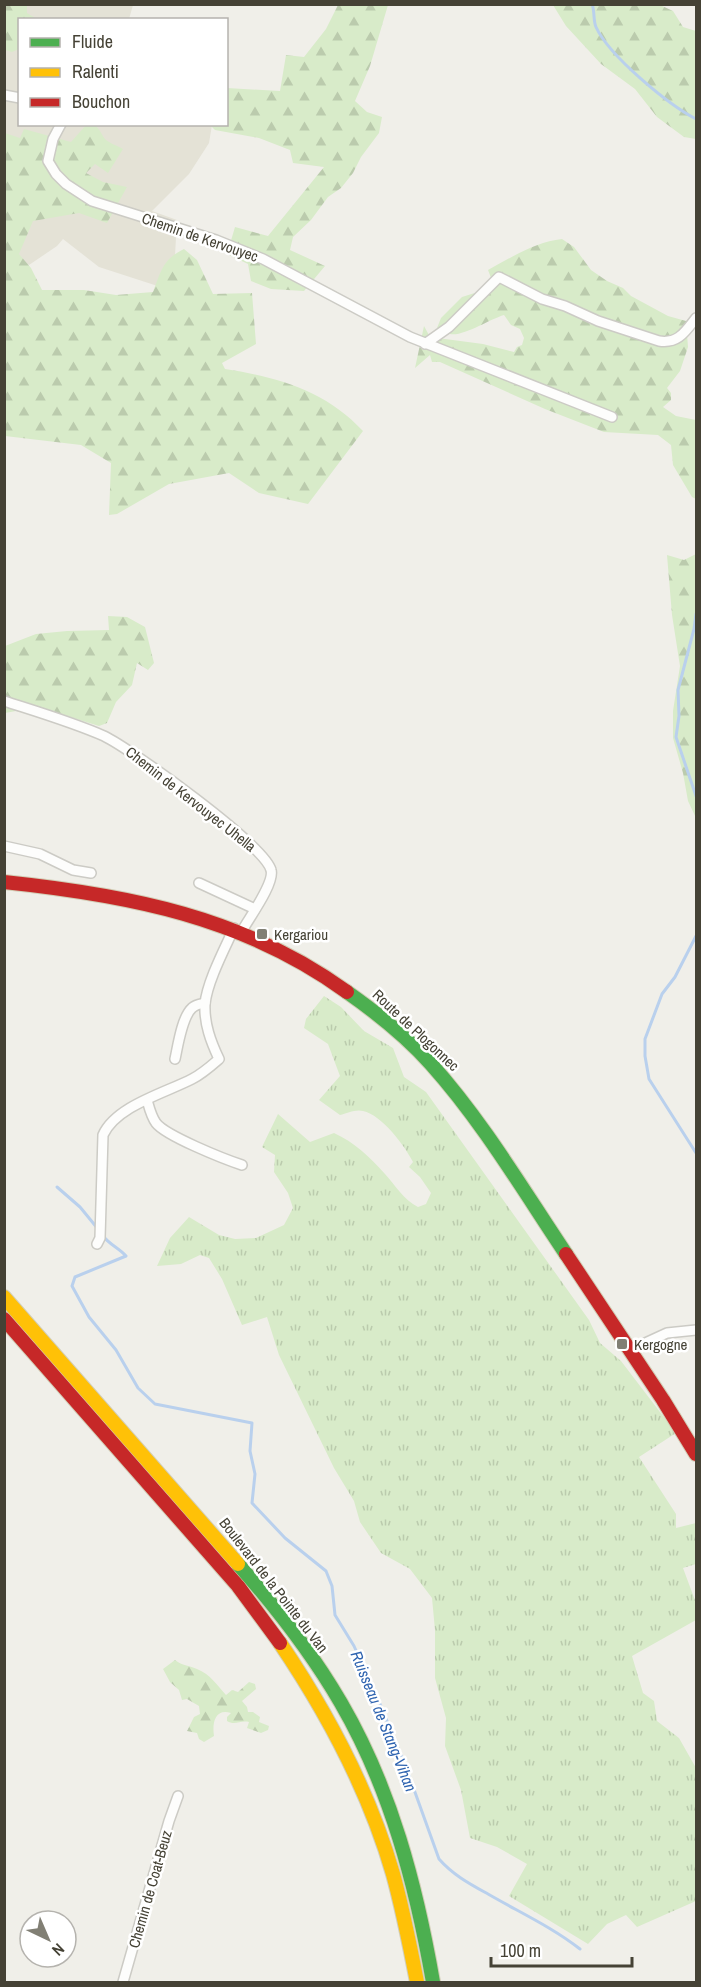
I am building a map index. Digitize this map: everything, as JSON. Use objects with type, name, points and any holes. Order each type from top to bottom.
[{"type":"main road","name":"Route de Plogonnec","points":[[4,882],[127,897],[191,914],[238,930],[302,961],[336,982],[385,1020],[436,1069],[477,1119],[663,1400],[696,1454]]},
{"type":"main road","name":"Boulevard de la Pointe du Van","points":[[5,1296],[249,1575],[296,1635],[326,1680],[357,1733],[403,1844],[420,1908],[433,1983]]},
{"type":"main road","name":"Boulevard de la Pointe du Van","points":[[4,1319],[238,1586],[273,1630],[313,1691],[340,1738],[372,1811],[394,1877],[417,1983]]},
{"type":"main road","points":[[4,1333],[66,1402],[181,1521]]},
{"type":"main road","name":"Route de Plogonnec","points":[[663,1400],[696,1442]]},
{"type":"street","name":"Chemin de Kervouyec","points":[[60,126],[53,139],[48,161],[56,174],[82,196],[105,206],[216,240],[263,259],[426,344],[612,417]]},
{"type":"street","points":[[426,344],[449,327],[499,278],[542,299],[659,341],[668,342],[678,338],[696,318]]},
{"type":"street","name":"Chemin de Kervouyec Uhella","points":[[4,701],[81,727],[123,747],[154,767],[250,843],[268,864],[272,876],[255,909],[221,957],[206,1002]]},
{"type":"street","points":[[4,846],[39,854],[74,870],[91,873]]},
{"type":"street","points":[[199,884],[255,909]]},
{"type":"street","points":[[98,1244],[103,1135],[107,1126],[116,1118],[147,1100],[194,1078],[219,1059],[208,1033],[206,1002],[194,1006],[189,1011],[175,1059]]},
{"type":"street","points":[[147,1100],[153,1119],[159,1126],[201,1148],[242,1165]]},
{"type":"street","points":[[630,1350],[667,1333],[696,1330]]},
{"type":"street","name":"Chemin de Coat-Beuz","points":[[123,1983],[178,1796]]},
{"type":"shaded area","points":[[5,5],[133,5],[129,18],[18,18],[18,126],[212,126],[209,143],[189,174],[152,211],[177,220],[173,291],[99,267],[63,239],[57,246],[29,265],[5,251]]},
{"type":"green space","points":[[5,4],[27,5],[27,13],[35,18],[18,18],[18,49],[12,52],[5,50]]},
{"type":"green space","points":[[338,5],[388,5],[370,66],[355,101],[367,112],[382,117],[379,133],[341,188],[328,197],[311,220],[293,237],[290,250],[325,266],[304,291],[271,289],[251,281],[248,264],[227,254],[235,227],[268,236],[324,167],[293,163],[290,150],[259,138],[215,130],[211,126],[228,126],[228,88],[280,91],[286,55],[304,57],[326,29]]},
{"type":"green space","points":[[553,5],[660,5],[673,11],[683,27],[696,31],[696,139],[684,137],[657,117],[635,89],[601,64],[566,26]]},
{"type":"green space","points":[[85,126],[97,127],[105,139],[123,149],[108,173],[95,164],[86,173],[103,182],[127,187],[107,223],[79,213],[33,221],[19,254],[31,268],[42,290],[84,290],[116,295],[153,292],[167,261],[184,249],[197,260],[213,294],[252,293],[256,344],[222,363],[225,369],[264,376],[300,388],[333,406],[363,431],[308,504],[259,493],[229,473],[169,484],[117,514],[109,515],[111,463],[81,445],[5,436],[5,133],[20,138],[24,129],[71,142]]},
{"type":"green space","points":[[562,239],[574,247],[591,270],[607,281],[623,288],[631,296],[668,316],[686,321],[688,347],[680,371],[667,388],[671,393],[671,400],[663,407],[676,416],[696,420],[696,499],[692,497],[673,465],[671,445],[658,435],[604,432],[545,409],[440,362],[432,362],[430,355],[415,368],[424,326],[430,337],[483,344],[514,352],[522,345],[524,338],[520,329],[511,325],[504,315],[462,333],[448,334],[437,328],[441,318],[462,297],[481,291],[493,283],[488,270],[533,247]]},
{"type":"green space","points":[[696,554],[696,818],[688,801],[673,738],[673,711],[680,666],[672,615],[667,555],[684,560]]},
{"type":"green space","points":[[108,616],[127,617],[145,627],[154,663],[148,670],[137,663],[132,685],[116,702],[107,723],[99,726],[38,707],[30,713],[16,711],[5,713],[5,646],[36,634],[109,630]]},
{"type":"green space","points":[[324,996],[341,1007],[364,1031],[393,1048],[404,1077],[426,1092],[589,1320],[600,1343],[621,1361],[676,1433],[639,1457],[676,1514],[676,1528],[696,1523],[696,1564],[683,1568],[696,1603],[696,1620],[632,1656],[643,1693],[654,1701],[657,1721],[679,1738],[696,1768],[696,1901],[637,1927],[626,1915],[607,1924],[588,1944],[509,1896],[527,1864],[497,1847],[470,1838],[461,1790],[445,1746],[446,1718],[435,1678],[432,1598],[410,1569],[381,1553],[360,1522],[354,1501],[334,1468],[279,1355],[267,1317],[242,1325],[222,1279],[209,1258],[200,1255],[181,1264],[157,1266],[170,1238],[189,1217],[219,1235],[235,1239],[256,1238],[284,1225],[293,1208],[288,1193],[274,1172],[275,1155],[262,1147],[278,1114],[310,1142],[334,1133],[348,1141],[374,1162],[408,1200],[418,1207],[426,1204],[431,1193],[420,1177],[409,1167],[413,1162],[399,1140],[378,1118],[363,1111],[340,1115],[319,1100],[340,1076],[328,1044],[304,1028],[306,1019]]},
{"type":"green space","points":[[175,1660],[206,1674],[226,1695],[232,1690],[238,1692],[249,1682],[255,1684],[256,1689],[242,1701],[248,1712],[253,1712],[260,1717],[259,1722],[269,1726],[268,1730],[261,1733],[247,1728],[249,1722],[227,1721],[231,1713],[226,1712],[218,1715],[214,1726],[214,1736],[204,1742],[199,1739],[197,1733],[187,1731],[194,1717],[200,1714],[199,1706],[187,1699],[182,1700],[179,1690],[170,1682],[163,1669]]},
{"type":"waterway","points":[[592,4],[596,27],[613,52],[641,79],[696,119]]},
{"type":"waterway","points":[[696,614],[678,690],[679,716],[676,737],[696,796]]},
{"type":"waterway","points":[[696,936],[675,977],[662,994],[645,1039],[649,1079],[696,1153]]},
{"type":"waterway","name":"Ruisseau de Stang-Vihan","points":[[57,1187],[80,1207],[98,1229]]},
{"type":"waterway","name":"Ruisseau de Stang-Vihan","points":[[103,1236],[126,1256],[75,1277],[72,1286],[89,1317],[116,1350],[138,1388],[155,1404],[252,1423],[250,1451],[255,1474],[252,1503],[285,1538],[326,1571],[332,1586],[335,1615],[354,1646],[380,1704],[439,1859],[462,1879],[547,1927],[580,1949]]},
{"type":"traffic: fast","points":[[347,992],[401,1034],[450,1086],[502,1157],[566,1254]]},
{"type":"traffic: fast","points":[[238,1564],[306,1648],[330,1684],[359,1736],[388,1803],[410,1874],[433,1982]]},
{"type":"traffic: slow","points":[[4,1297],[238,1564]]},
{"type":"traffic: slow","points":[[280,1643],[331,1725],[372,1813],[397,1888],[417,1982]]},
{"type":"traffic: jam","points":[[4,882],[95,894],[183,914],[267,945],[308,966],[347,992]]},
{"type":"traffic: jam","points":[[566,1254],[696,1454]]},
{"type":"traffic: jam","points":[[4,1319],[238,1586],[280,1643]]},
{"type":"place","name":"Kergariou","points":[[262,934]]},
{"type":"place","name":"Kergogne","points":[[622,1344]]}]
